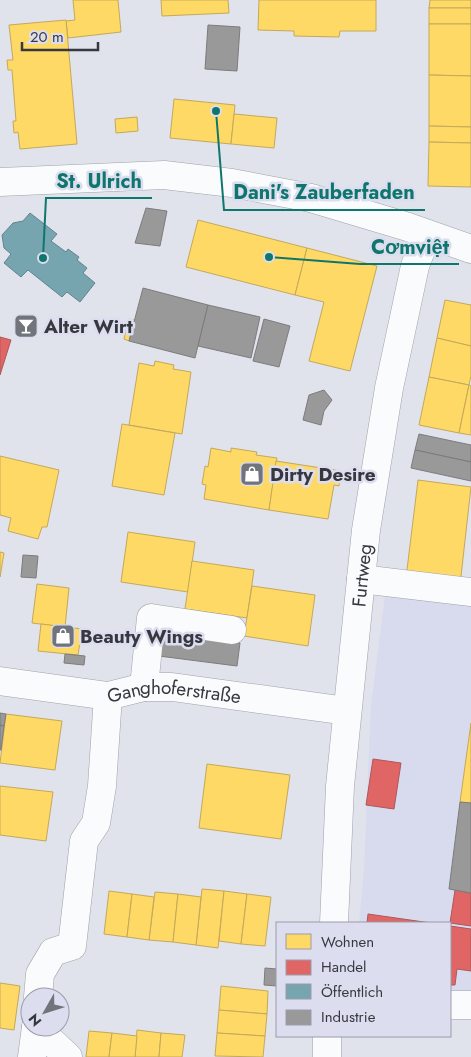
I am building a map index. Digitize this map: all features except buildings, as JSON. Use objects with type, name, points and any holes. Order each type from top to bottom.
[{"type":"street","points":[[0,182],[164,175],[232,183],[312,198],[471,249]]},
{"type":"street","name":"Furtweg","points":[[334,922],[340,786],[366,530],[389,388],[415,266],[427,234]]},
{"type":"street","points":[[361,579],[471,592]]},
{"type":"street","points":[[144,688],[151,618],[232,630]]},
{"type":"street","name":"Ganghoferstraße","points":[[0,681],[108,696],[144,688],[172,686],[347,711]]},
{"type":"street","points":[[39,987],[40,974],[53,952],[72,946],[84,840],[96,823],[102,786],[108,696]]},
{"type":"street","points":[[451,1005],[471,1005]]},
{"type":"street","points":[[32,1057],[35,1037]]},
{"type":"street","points":[[47,1037],[68,1057]]},
{"type":"street","points":[[327,1057],[328,1037]]},
{"type":"shaded area","points":[[386,589],[471,599],[471,1014],[451,1013],[451,922],[359,922],[364,870],[371,705]]},
{"type":"place","name":"Dani's Zauberfaden","points":[[216,111]]},
{"type":"place","name":"Cơmviệt","points":[[269,257]]},
{"type":"place","name":"St. Ulrich","points":[[43,258]]},
{"type":"place","name":"Alter Wirt","points":[[26,326]]},
{"type":"place","name":"Dirty Desire","points":[[252,474]]},
{"type":"place","name":"Beauty Wings","points":[[63,636]]}]
